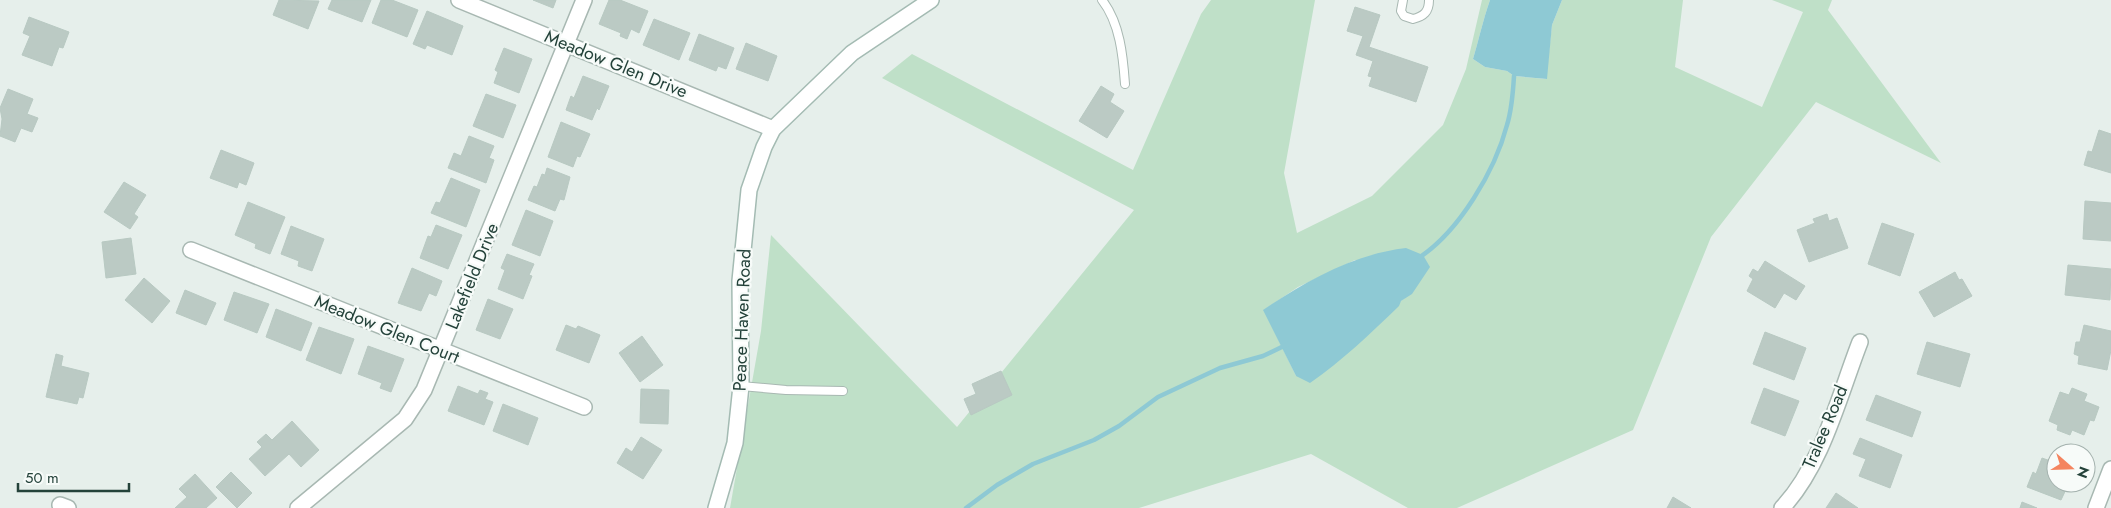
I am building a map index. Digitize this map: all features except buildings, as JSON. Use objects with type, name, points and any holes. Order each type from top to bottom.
[{"type":"street","name":"Meadow Glen Drive","points":[[459,0],[773,129]]},
{"type":"street","name":"Lakefield Drive","points":[[298,508],[405,419],[424,390],[584,0]]},
{"type":"street","name":"Peace Haven Road","points":[[716,508],[735,443],[741,386],[740,281],[749,190],[764,147],[773,129],[852,53],[931,0]]},
{"type":"street","name":"Meadow Glen Court","points":[[191,250],[584,407]]},
{"type":"street","name":"Tralee Road","points":[[1782,508],[1790,500],[1808,471],[1825,436],[1860,342]]},
{"type":"street","points":[[2096,508],[2111,469]]},
{"type":"lane","points":[[1102,0],[1117,31],[1123,56],[1125,84]]},
{"type":"lane","points":[[1403,0],[1401,11],[1404,16],[1413,19],[1425,14],[1429,8],[1429,0]]},
{"type":"lane","points":[[741,386],[786,390],[843,391]]},
{"type":"green space","points":[[1211,0],[1315,0],[1284,173],[1297,233],[1372,196],[1443,125],[1466,69],[1482,0],[1490,0],[1473,59],[1485,67],[1507,71],[1514,76],[1546,79],[1552,25],[1562,0],[1683,0],[1675,67],[1762,107],[1803,12],[1772,0],[1832,0],[1828,10],[1941,163],[1816,102],[1711,237],[1633,430],[1457,508],[1408,508],[1311,454],[1139,508],[730,508],[761,331],[771,235],[957,427],[1134,210],[882,78],[912,54],[1133,170],[1201,14]],"holes":[[[1355,260],[1412,293],[1296,376],[1264,310],[1298,287]]]},
{"type":"water","points":[[1490,0],[1562,0],[1552,25],[1547,79],[1514,76],[1507,71],[1485,67],[1473,59]]},
{"type":"water","points":[[1406,248],[1423,255],[1430,267],[1412,294],[1401,301],[1399,306],[1356,346],[1310,383],[1296,376],[1263,310],[1331,270],[1368,256]]},
{"type":"waterway","points":[[1420,257],[1434,246],[1462,216],[1494,161],[1507,125],[1513,95],[1514,76]]},
{"type":"waterway","points":[[966,508],[997,485],[1033,464],[1094,440],[1119,426],[1158,397],[1220,368],[1263,356],[1288,344]]}]
